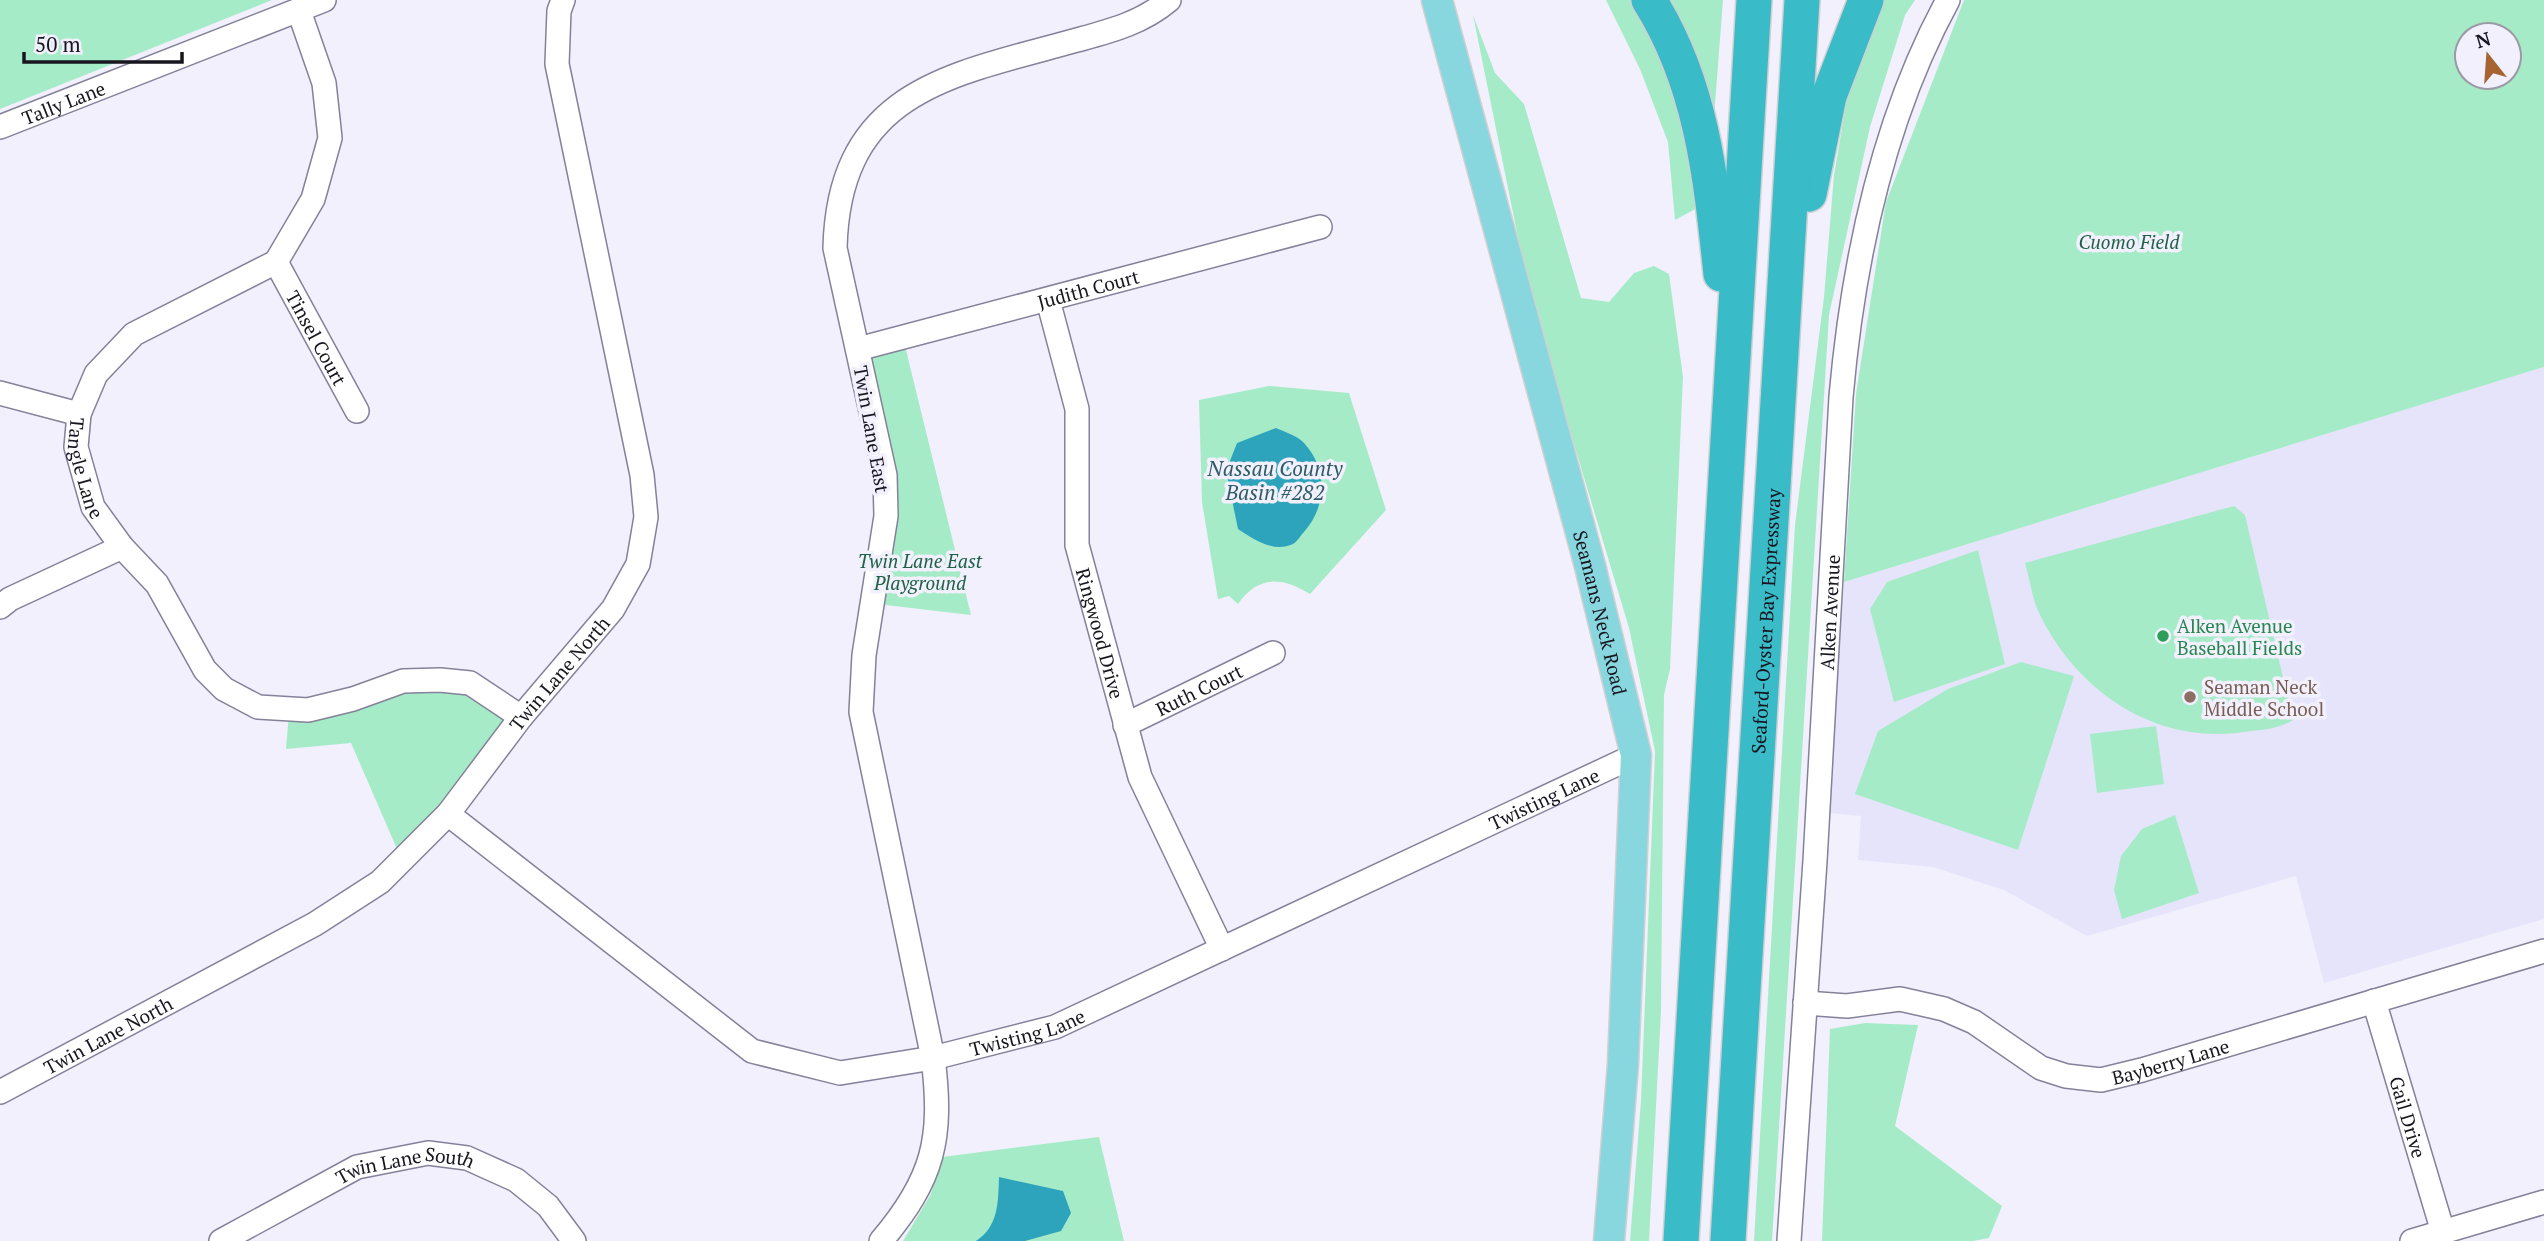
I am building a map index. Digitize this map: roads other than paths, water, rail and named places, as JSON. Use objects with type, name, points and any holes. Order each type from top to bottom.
[{"type":"highway","points":[[1649,0],[1666,27],[1688,79],[1703,134],[1712,187],[1731,381]]},
{"type":"highway","points":[[1681,1241],[1754,0]]},
{"type":"highway","name":"Seaford-Oyster Bay Expressway","points":[[1728,1241],[1802,0]]},
{"type":"highway","points":[[1778,384],[1815,154],[1829,96],[1866,0]]},
{"type":"main road","name":"Seamans Neck Road","points":[[1437,0],[1590,566],[1636,755],[1623,1064],[1609,1241]]},
{"type":"street","name":"Tally Lane","points":[[0,128],[324,0]]},
{"type":"street","name":"Twin Lane North","points":[[0,1092],[315,924],[380,882],[448,814],[521,717],[614,609],[638,564],[646,517],[642,475],[557,64],[559,11],[563,0]]},
{"type":"street","name":"Twin Lane East","points":[[933,1058],[861,712],[864,655],[886,516],[885,475],[835,248],[836,209],[851,166],[891,110],[917,91],[950,75],[1122,27],[1155,12],[1169,0]]},
{"type":"street","name":"Alken Avenue","points":[[1789,1241],[1841,397],[1849,331],[1872,200],[1892,130],[1914,71],[1948,0]]},
{"type":"street","points":[[276,262],[313,199],[330,138],[324,83],[299,11]]},
{"type":"street","name":"Judith Court","points":[[858,349],[1320,227]]},
{"type":"street","name":"Tangle Lane","points":[[276,262],[134,334],[96,374],[79,414],[76,447],[93,508],[122,547],[157,584],[205,670],[224,689],[258,707],[308,710],[403,681],[440,680],[470,683],[521,717]]},
{"type":"street","name":"Tinsel Court","points":[[276,262],[357,411]]},
{"type":"street","name":"Ringwood Drive","points":[[1048,300],[1077,409],[1077,545],[1125,725],[1140,777],[1222,949]]},
{"type":"street","points":[[0,393],[79,414]]},
{"type":"street","points":[[0,607],[10,599],[122,547]]},
{"type":"street","name":"Ruth Court","points":[[1125,725],[1273,653]]},
{"type":"street","name":"Twisting Lane","points":[[448,814],[752,1051],[840,1073],[933,1058],[1055,1027],[1636,755]]},
{"type":"street","name":"Bayberry Lane","points":[[1805,1003],[1846,1006],[1900,999],[1944,1009],[1974,1022],[2041,1068],[2066,1076],[2101,1080],[2544,951]]},
{"type":"street","name":"Gail Drive","points":[[2374,1002],[2443,1231]]},
{"type":"street","points":[[881,1241],[906,1212],[925,1178],[936,1134],[938,1100],[933,1058]]},
{"type":"street","name":"Twin Lane South","points":[[221,1241],[357,1167],[428,1153],[467,1158],[516,1180],[548,1206],[574,1241]]},
{"type":"street","points":[[2412,1241],[2544,1202]]},
{"type":"water","name":"Nassau County Basin #282","points":[[1276,428],[1295,436],[1312,453],[1321,476],[1322,488],[1312,522],[1294,543],[1278,547],[1264,544],[1238,529],[1226,471],[1237,443]]},
{"type":"water","points":[[999,1177],[1063,1191],[1071,1213],[1061,1231],[1025,1241],[976,1241],[989,1228],[996,1213]]},
{"type":"place","name":"Alken Avenue Baseball Fields","points":[[2163,636]]},
{"type":"place","name":"Seaman Neck Middle School","points":[[2190,697]]},
{"type":"park label","name":"Cuomo Field","points":[[2129,241]]},
{"type":"park label","name":"Twin Lane East Playground","points":[[920,571]]}]
